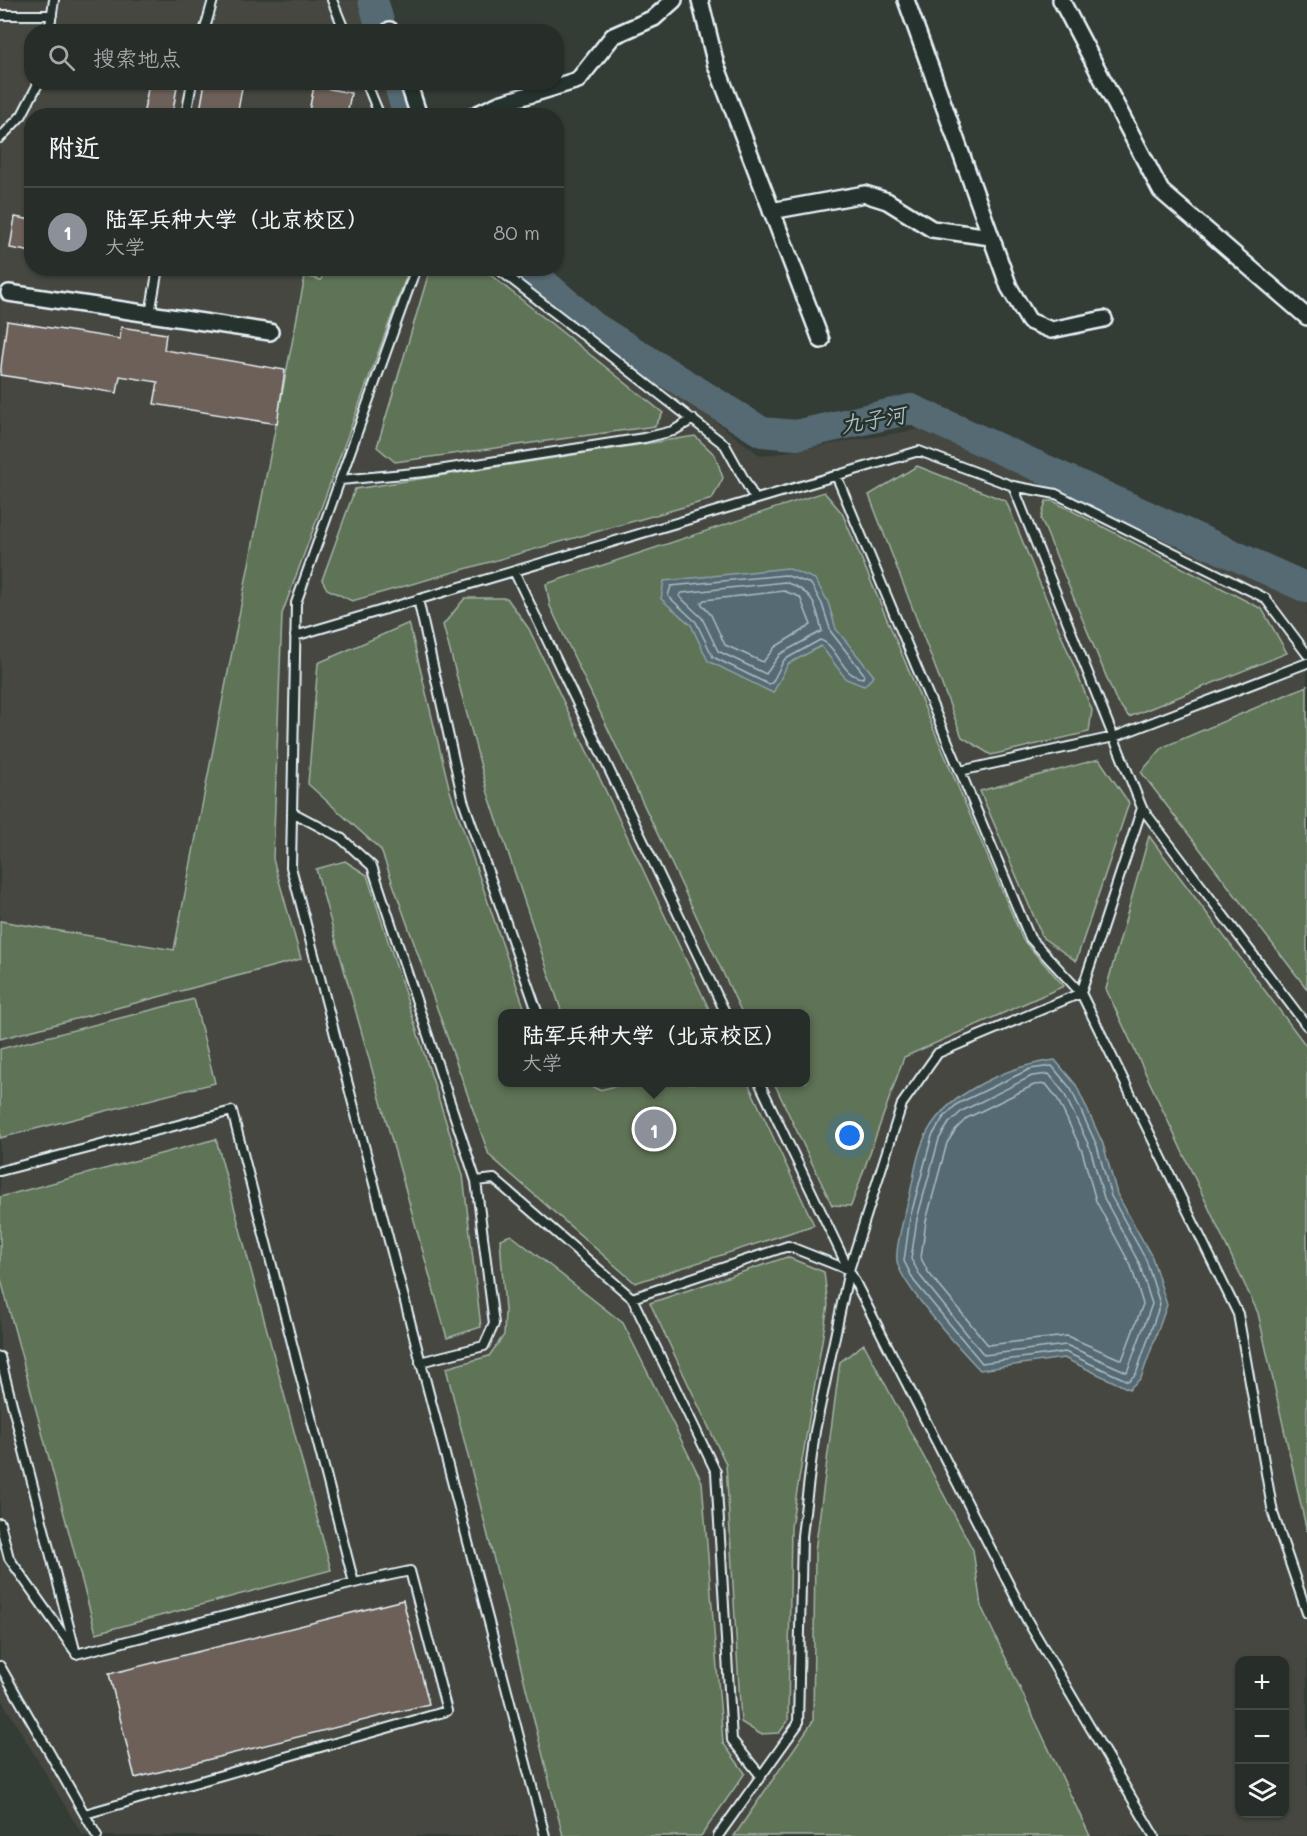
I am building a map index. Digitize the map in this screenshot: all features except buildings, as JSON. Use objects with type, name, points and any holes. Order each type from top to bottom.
[{"type":"street","points":[[564,84],[578,80],[613,36],[654,18],[674,0]]},
{"type":"street","points":[[700,0],[716,65],[821,340]]},
{"type":"street","points":[[906,0],[1009,287],[1029,321],[1051,330],[1104,320]]},
{"type":"street","points":[[1061,0],[1161,191],[1307,317]]},
{"type":"street","points":[[410,90],[416,108]]},
{"type":"street","points":[[490,108],[545,90]]},
{"type":"street","points":[[771,211],[865,194],[887,201],[932,229],[991,237]]},
{"type":"street","points":[[9,293],[270,332]]},
{"type":"lane","points":[[50,24],[54,0]]},
{"type":"lane","points":[[206,24],[213,0]]},
{"type":"lane","points":[[332,0],[342,24]]},
{"type":"lane","points":[[0,15],[52,15]]},
{"type":"lane","points":[[26,108],[35,90]]},
{"type":"lane","points":[[187,108],[191,90]]},
{"type":"lane","points":[[369,90],[377,108]]},
{"type":"lane","points":[[0,138],[24,111]]},
{"type":"lane","points":[[150,314],[157,276]]},
{"type":"lane","points":[[413,276],[296,603],[291,867],[544,1836]]},
{"type":"lane","points":[[507,276],[726,445],[755,499]]},
{"type":"lane","points":[[340,480],[425,472],[644,438],[673,431],[693,419]]},
{"type":"lane","points":[[296,636],[919,451],[1013,486],[1056,494],[1265,598],[1307,654]]},
{"type":"lane","points":[[836,475],[1030,938],[1080,993],[1238,1314],[1273,1513],[1307,1613]]},
{"type":"lane","points":[[1013,486],[1142,808],[1307,1026]]},
{"type":"lane","points":[[514,571],[724,1009]]},
{"type":"lane","points":[[418,599],[463,800],[536,1009]]},
{"type":"lane","points":[[960,771],[1114,737],[1307,663]]},
{"type":"lane","points":[[718,1836],[798,1724],[802,1536],[815,1431],[849,1270],[902,1104],[938,1053],[1080,993],[1142,808]]},
{"type":"lane","points":[[292,812],[341,837],[372,866],[476,1180],[494,1324],[484,1347],[420,1362]]},
{"type":"lane","points":[[761,1087],[849,1270],[1027,1620],[1154,1836]]},
{"type":"lane","points":[[0,1171],[232,1111],[354,1583]]},
{"type":"lane","points":[[476,1180],[494,1179],[632,1298],[716,1472],[732,1740],[761,1776]]},
{"type":"lane","points":[[632,1298],[788,1246],[849,1270]]},
{"type":"lane","points":[[0,1357],[76,1654]]},
{"type":"lane","points":[[0,1523],[9,1558],[76,1654]]},
{"type":"lane","points":[[76,1654],[354,1583],[410,1571],[447,1711],[85,1814]]},
{"type":"lane","points":[[0,1666],[98,1836]]},
{"type":"shaded area","points":[[0,0],[358,0],[367,24],[24,24],[24,90],[388,90],[395,108],[24,108],[24,276],[522,276],[761,456],[927,428],[1307,598],[1307,1836],[83,1836],[0,1697]]},
{"type":"green space","points":[[305,276],[321,280],[322,276],[406,276],[282,614],[273,859],[301,959],[0,1039],[0,921],[174,950]]},
{"type":"green space","points":[[428,276],[492,276],[663,413],[655,426],[395,462],[377,447]]},
{"type":"green space","points":[[695,436],[715,455],[723,478],[712,499],[352,601],[327,589],[322,580],[355,489]]},
{"type":"green space","points":[[917,466],[1006,501],[1092,710],[1089,732],[991,755],[962,737],[869,495]]},
{"type":"green space","points":[[824,492],[842,513],[1023,940],[1064,986],[904,1057],[851,1206],[832,1205],[776,1087],[810,1087],[810,1009],[740,1009],[550,606],[546,584]]},
{"type":"green space","points":[[1046,501],[1053,501],[1262,609],[1287,653],[1129,717],[1116,700],[1041,519]]},
{"type":"green space","points":[[465,598],[507,598],[529,629],[709,1009],[561,1009],[488,793],[443,625]]},
{"type":"green space","points":[[409,623],[450,791],[525,1009],[498,1009],[498,1087],[593,1087],[599,1090],[611,1087],[750,1087],[814,1225],[635,1283],[489,1155],[381,850],[308,784],[318,663]]},
{"type":"green space","points":[[1307,686],[1307,989],[1141,772],[1163,747]]},
{"type":"green space","points":[[1099,759],[1129,803],[1076,961],[1043,938],[980,791]]},
{"type":"green space","points":[[1149,836],[1307,1047],[1307,1532],[1258,1313],[1106,989]]},
{"type":"green space","points":[[345,861],[367,875],[463,1175],[481,1327],[447,1338],[316,869]]},
{"type":"green space","points":[[194,999],[215,1083],[0,1138],[0,1049]]},
{"type":"green space","points":[[216,1139],[331,1570],[96,1633],[0,1276],[0,1197]]},
{"type":"green space","points":[[511,1235],[623,1323],[702,1482],[723,1743],[745,1773],[701,1836],[563,1836],[446,1368],[489,1356],[504,1335],[505,1311],[500,1239]]},
{"type":"green space","points":[[787,1257],[824,1272],[828,1305],[791,1527],[788,1721],[779,1733],[760,1734],[741,1722],[726,1464],[650,1303]]},
{"type":"green space","points":[[864,1344],[973,1550],[981,1606],[1090,1836],[734,1836],[813,1721],[815,1551],[840,1362]]},
{"type":"water","points":[[787,568],[815,579],[828,602],[836,629],[874,676],[864,686],[846,679],[821,646],[788,664],[773,693],[708,661],[691,625],[661,599],[664,581]]},
{"type":"water","points":[[1055,1060],[1076,1085],[1103,1144],[1117,1194],[1152,1257],[1167,1305],[1141,1378],[1129,1389],[1064,1358],[980,1370],[920,1301],[901,1272],[897,1261],[899,1238],[918,1155],[924,1138],[938,1117],[966,1093],[1001,1074]]},
{"type":"waterway","name":"九子河","points":[[373,0],[380,24]]},
{"type":"waterway","name":"九子河","points":[[400,90],[406,108]]},
{"type":"waterway","name":"九子河","points":[[535,276],[594,327],[762,432],[796,435],[911,409],[1307,588]]},
{"type":"place","name":"陆军兵种大学（北京校区）","points":[[654,1129]]}]
